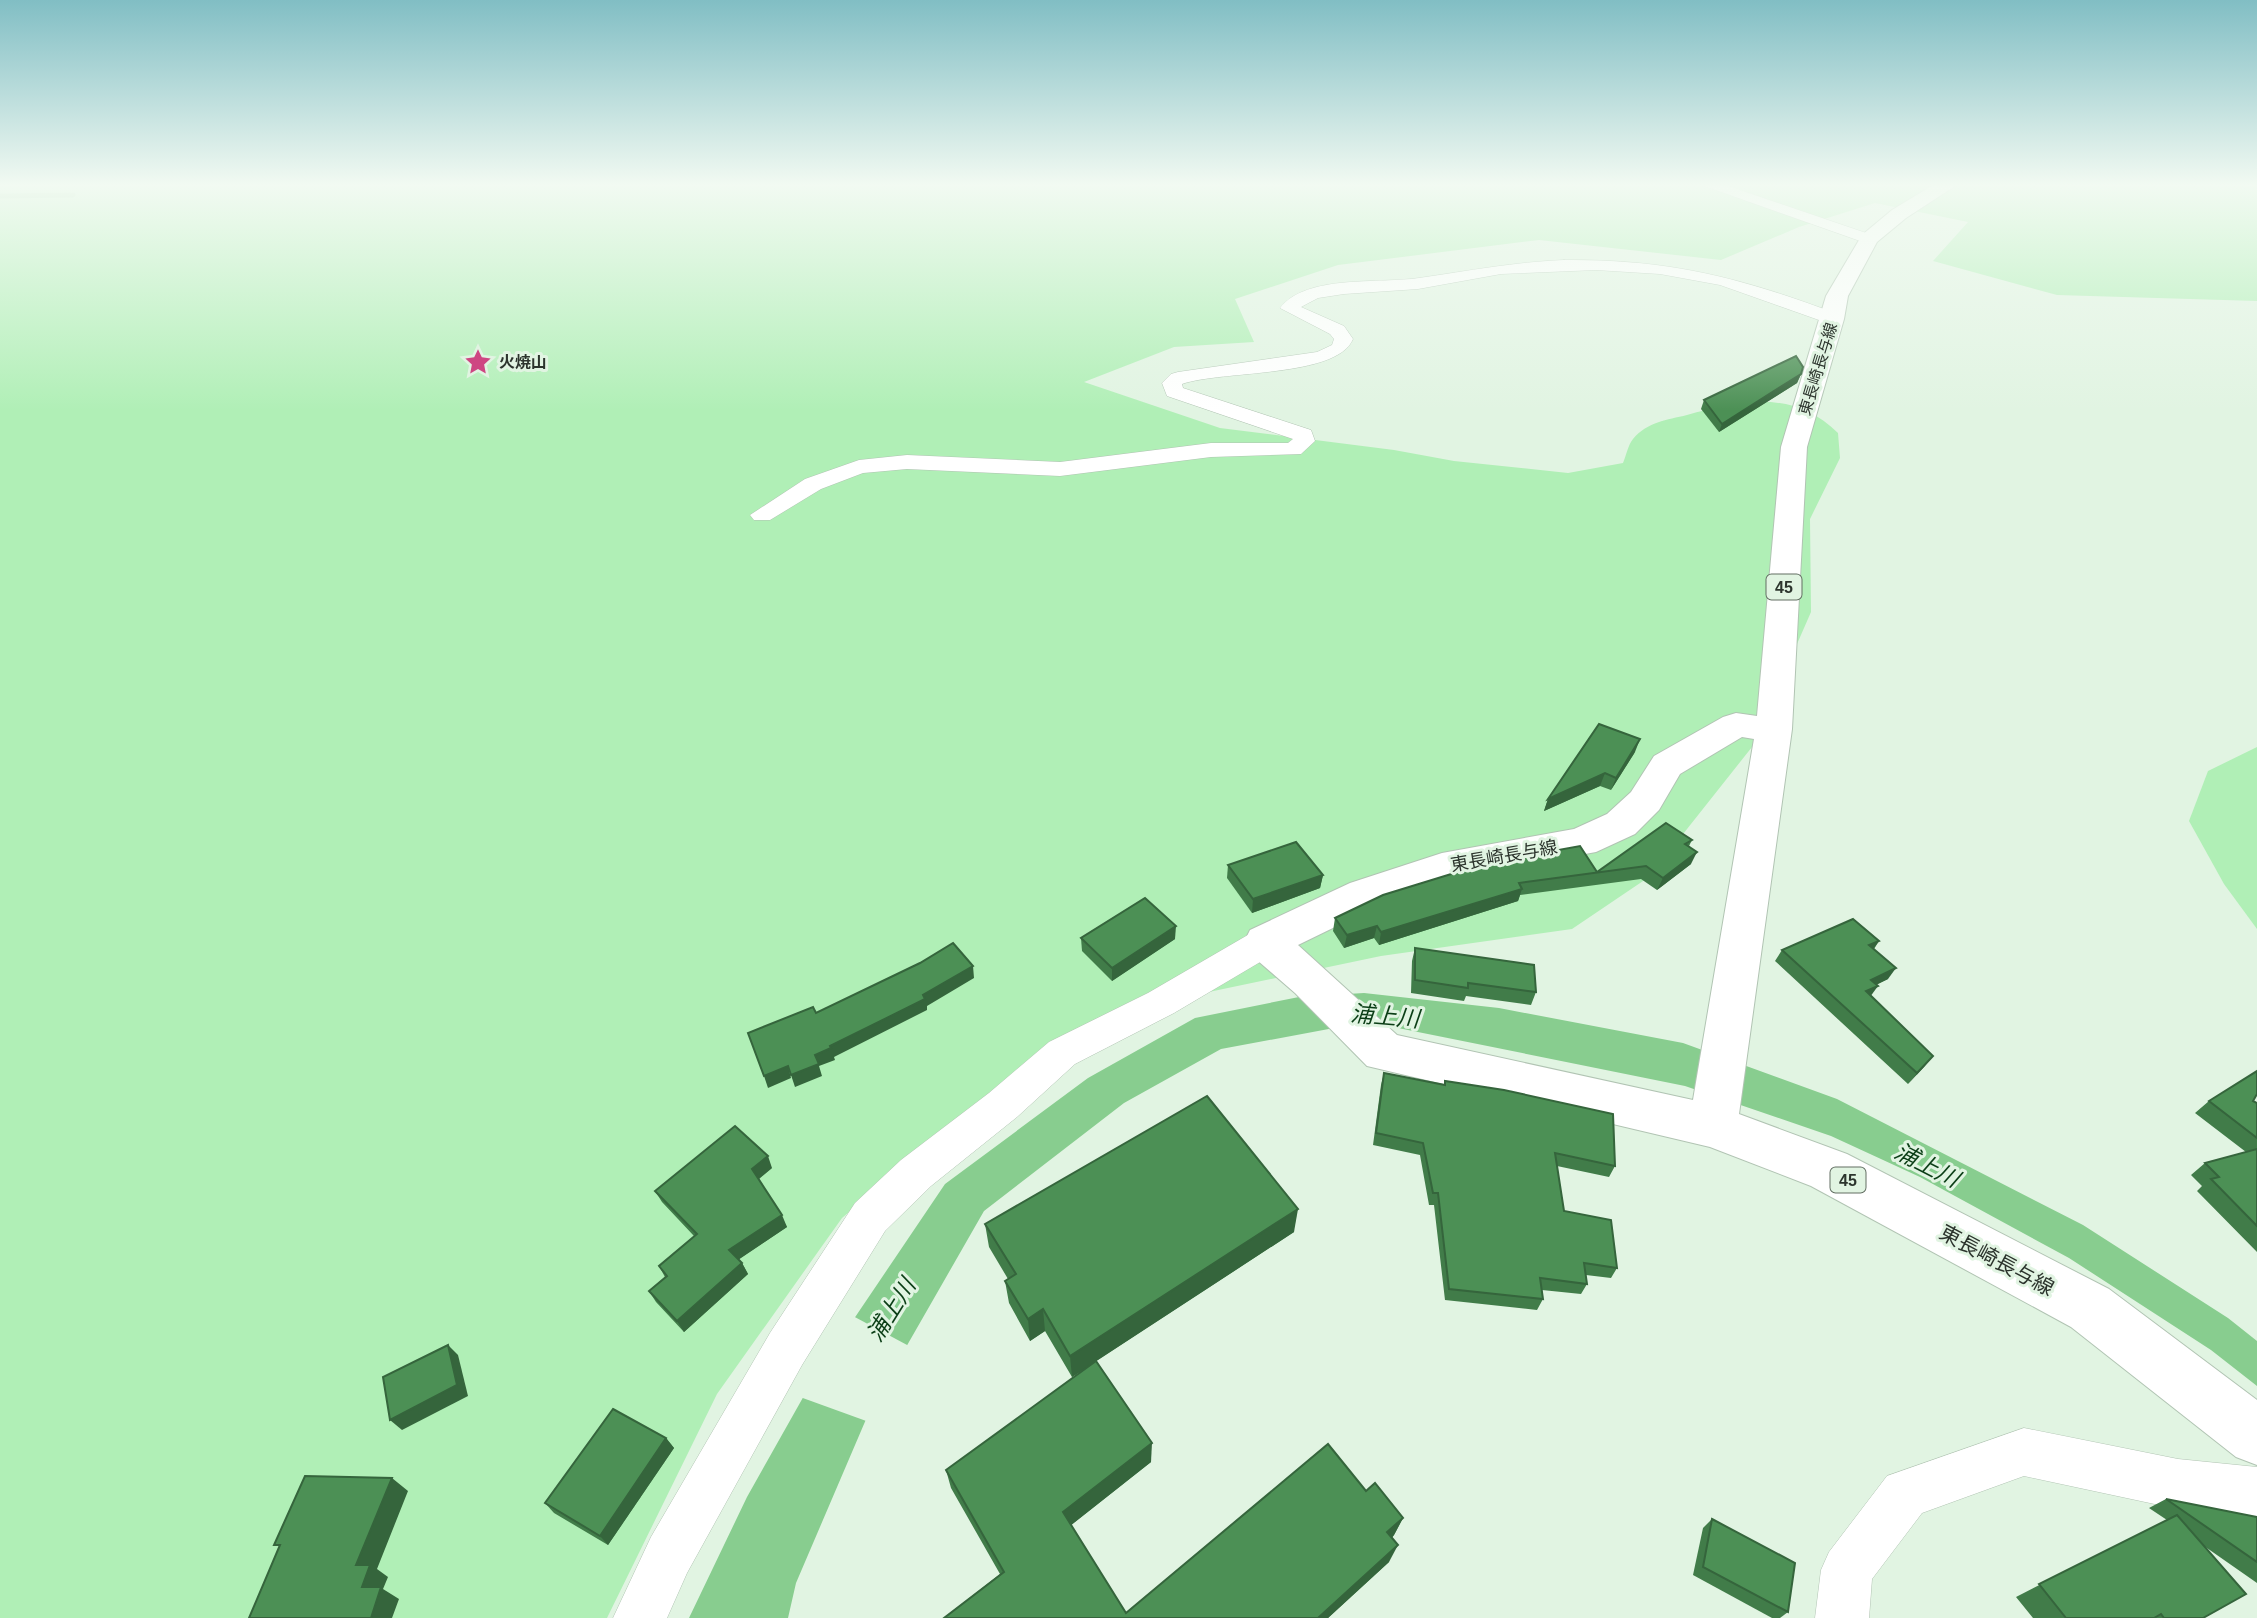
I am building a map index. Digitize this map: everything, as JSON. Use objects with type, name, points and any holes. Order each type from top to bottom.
[{"type":"main road","name":"東長崎長与線","points":[[1713,1125],[1774,729],[1794,447],[1833,319],[1837,296],[1857,260]]},
{"type":"main road","name":"東長崎長与線","points":[[1774,729],[1736,725],[1667,765],[1645,801],[1621,824],[1582,842],[1456,863],[1365,894],[1265,942],[1311,981],[1383,1052],[1713,1125],[1829,1170],[2090,1308],[2257,1436]]},
{"type":"street","points":[[762,515],[813,484],[859,467],[906,462],[1060,469],[1211,450],[1293,449],[1304,441],[1303,435],[1174,392],[1172,383],[1178,378],[1205,373],[1322,357],[1340,348],[1344,339],[1337,330],[1289,308],[1296,299],[1321,292],[1416,284],[1498,269],[1554,265],[1627,266],[1708,277],[1752,288],[1833,319]]},
{"type":"street","points":[[640,1618],[669,1555],[779,1361],[870,1217],[916,1173],[1003,1105],[1062,1053],[1161,1003],[1265,942]]},
{"type":"street","points":[[1842,1618],[1847,1570],[1905,1494],[2024,1452],[2178,1484],[2257,1492]]},
{"type":"shaded area","points":[[0,260],[1382,260],[1338,265],[1235,299],[1254,342],[1174,347],[1084,382],[1220,428],[1394,450],[1454,461],[1568,473],[1623,463],[1633,439],[1651,425],[1727,405],[1766,402],[1785,404],[1821,419],[1838,433],[1840,458],[1810,519],[1811,612],[1752,747],[1649,877],[1572,929],[1381,956],[1161,1002],[1000,1084],[842,1218],[717,1394],[607,1618],[0,1618]]},
{"type":"shaded area","points":[[2257,260],[2257,301],[2057,295],[1933,261]]},
{"type":"shaded area","points":[[2257,747],[2257,929],[2224,884],[2189,821],[2208,771]]},
{"type":"water","name":"浦上川","points":[[1364,993],[1499,1008],[1683,1043],[1837,1099],[2083,1225],[2228,1318],[2257,1341],[2257,1386],[2211,1350],[2069,1258],[1920,1177],[1831,1136],[1685,1086],[1398,1028],[1334,1028],[1221,1049],[1124,1103],[984,1211],[870,1410],[796,1583],[788,1618],[689,1618],[747,1497],[814,1378],[945,1184],[1088,1078],[1195,1018],[1299,997]]},
{"type":"pier","points":[[851,1315],[909,1346],[869,1422],[800,1397]]},
{"type":"building","points":[[1796,356],[1803,367],[1801,374],[1722,424],[1704,400]]},
{"type":"building","points":[[1599,724],[1640,739],[1616,778],[1605,773],[1548,799]]},
{"type":"building","points":[[1666,823],[1692,840],[1685,844],[1697,852],[1663,878],[1646,866],[1519,883],[1522,889],[1381,932],[1377,926],[1347,935],[1335,918],[1383,895],[1487,863],[1580,846],[1597,872]]},
{"type":"building","points":[[1296,842],[1323,875],[1253,899],[1228,865]]},
{"type":"building","points":[[1145,898],[1176,926],[1112,968],[1081,938]]},
{"type":"building","points":[[1853,919],[1879,941],[1869,945],[1896,968],[1871,980],[1878,986],[1866,991],[1933,1056],[1917,1073],[1782,950]]},
{"type":"building","points":[[953,943],[973,966],[923,995],[925,999],[815,1055],[819,1064],[791,1075],[788,1066],[764,1076],[748,1033],[813,1007],[816,1013],[920,963]]},
{"type":"building","points":[[1415,948],[1534,965],[1536,992],[1468,983],[1468,988],[1415,980]]},
{"type":"building","points":[[2257,1071],[2257,1094],[2253,1101],[2257,1103],[2257,1138],[2209,1101]]},
{"type":"building","points":[[1384,1073],[1445,1085],[1445,1081],[1504,1090],[1613,1114],[1615,1166],[1555,1153],[1564,1211],[1611,1220],[1617,1268],[1584,1263],[1587,1284],[1540,1278],[1543,1299],[1449,1289],[1438,1193],[1433,1193],[1423,1143],[1376,1133]]},
{"type":"building","points":[[1207,1096],[1298,1209],[1070,1356],[1043,1309],[1028,1319],[1005,1281],[1016,1274],[985,1224]]},
{"type":"building","points":[[735,1126],[768,1156],[752,1169],[782,1215],[729,1250],[742,1263],[677,1321],[649,1291],[667,1276],[659,1266],[697,1234],[655,1191]]},
{"type":"building","points":[[2257,1149],[2257,1226],[2211,1179],[2219,1177],[2205,1163]]},
{"type":"building","points":[[448,1345],[457,1385],[390,1420],[383,1377]]},
{"type":"building","points":[[1096,1361],[1152,1443],[1063,1512],[1126,1613],[1328,1444],[1366,1491],[1375,1483],[1403,1518],[1387,1532],[1398,1545],[1318,1618],[944,1618],[1004,1572],[946,1470]]},
{"type":"building","points":[[613,1409],[666,1438],[600,1536],[545,1503]]},
{"type":"building","points":[[305,1476],[392,1478],[356,1565],[370,1565],[362,1587],[381,1587],[371,1618],[249,1618],[280,1545],[274,1545]]},
{"type":"building","points":[[2166,1499],[2257,1517],[2257,1562]]},
{"type":"building","points":[[2177,1515],[2246,1594],[2203,1618],[2164,1618],[2161,1614],[2154,1618],[2066,1618],[2039,1584]]},
{"type":"building","points":[[1712,1519],[1795,1563],[1788,1612],[1703,1567]]},
{"type":"place","name":"火焼山","points":[[478,362]]}]
